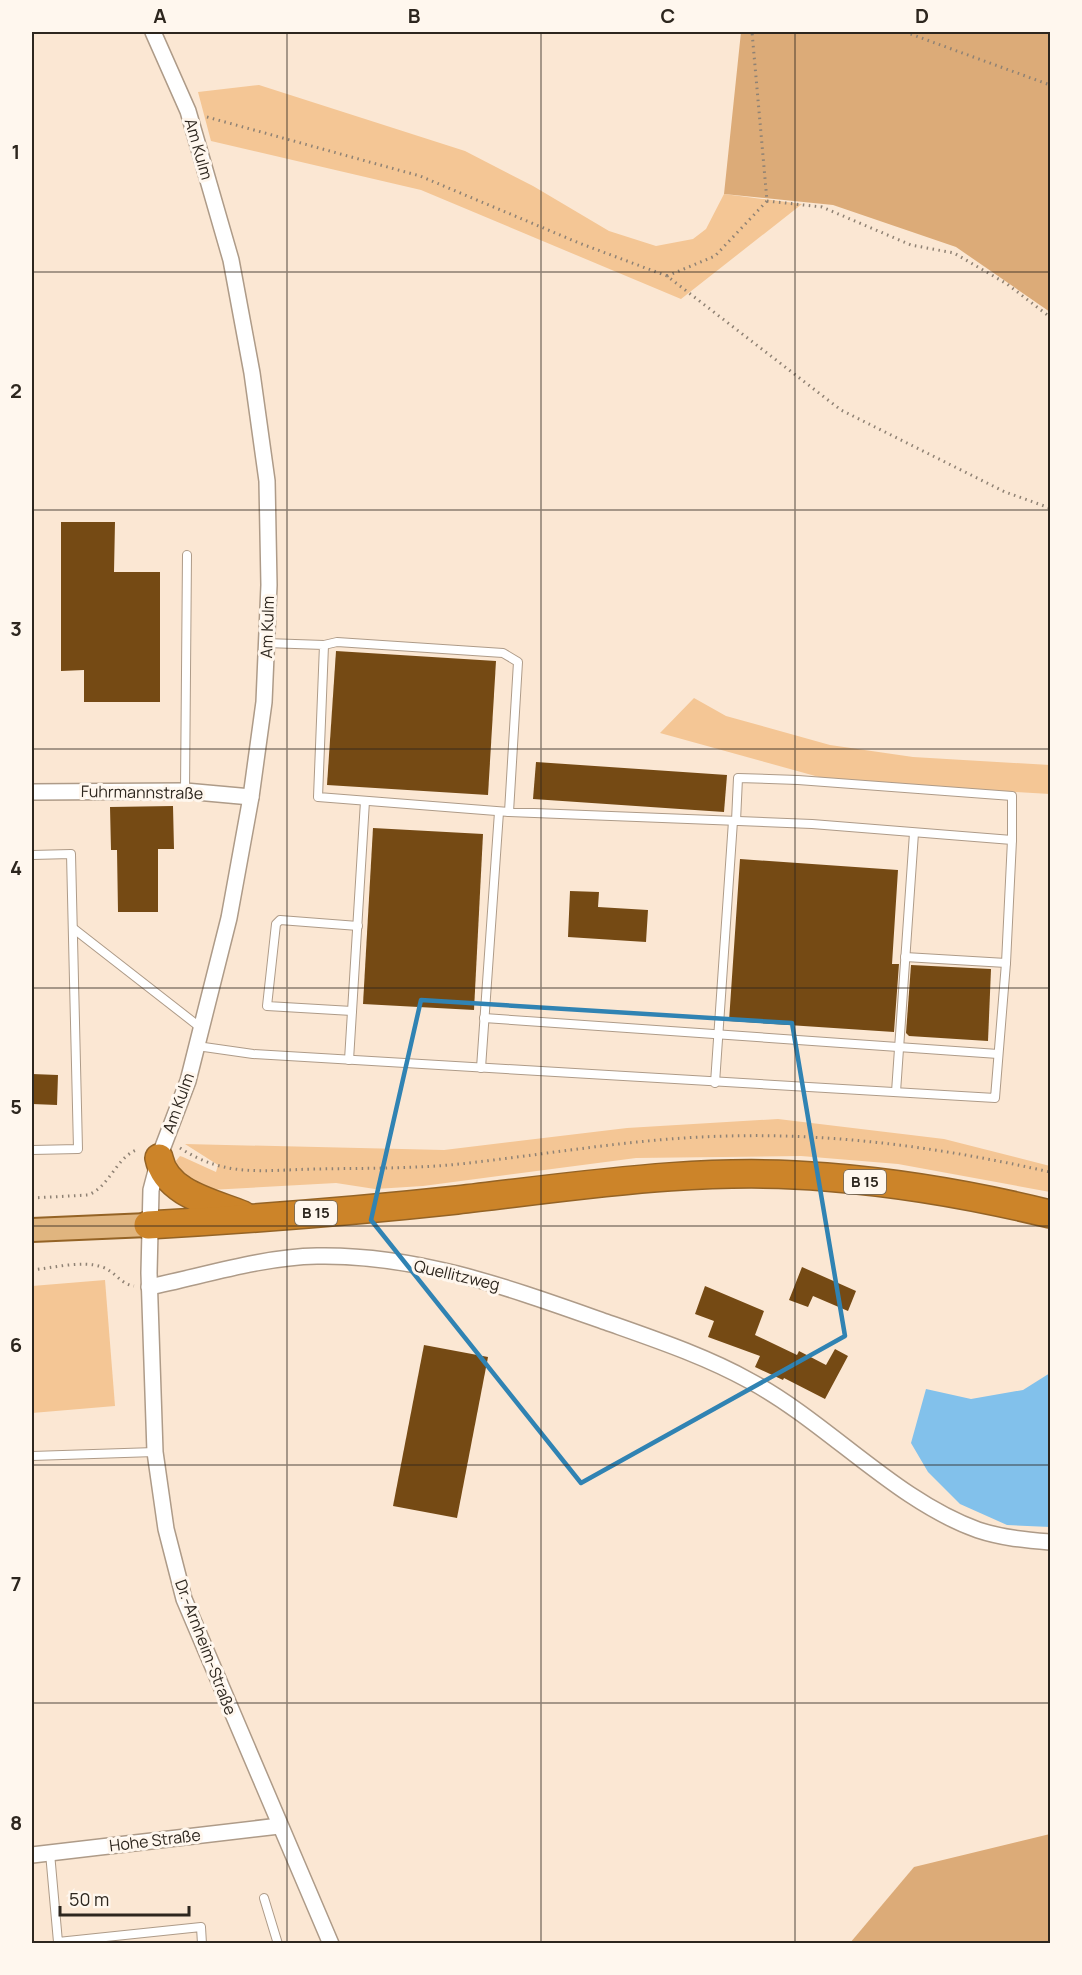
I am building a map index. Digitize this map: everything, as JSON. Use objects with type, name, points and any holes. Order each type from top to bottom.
[{"type":"highway","points":[[162,1150],[167,1177],[182,1190],[253,1218]]},
{"type":"highway","name":"B 15","points":[[148,1225],[456,1200],[640,1179],[745,1175],[824,1177],[943,1191],[1050,1214]]},
{"type":"main road","name":"B 15","points":[[32,1230],[148,1225]]},
{"type":"street","name":"Am Kulm","points":[[148,1225],[151,1190],[202,1029],[230,918],[251,797],[264,702],[267,481],[252,373],[231,260],[188,111],[153,32]]},
{"type":"street","name":"Fuhrmannstraße","points":[[32,792],[185,791],[251,797]]},
{"type":"street","name":"Dr.-Arnheim-Straße","points":[[148,1225],[155,1452],[166,1529],[184,1599],[331,1944]]},
{"type":"street","name":"Quellitzweg","points":[[149,1287],[261,1264],[315,1256],[368,1258],[429,1267],[503,1286],[672,1346],[751,1381],[875,1470],[940,1512],[978,1530],[1015,1539],[1050,1542]]},
{"type":"street","name":"Hohe Straße","points":[[32,1855],[279,1826]]},
{"type":"lane","points":[[185,791],[187,555]]},
{"type":"lane","points":[[266,643],[324,645],[337,642],[503,653],[518,662],[508,812]]},
{"type":"lane","points":[[324,645],[318,797],[499,812],[734,821],[1012,840]]},
{"type":"lane","points":[[197,1046],[233,1052],[349,1060],[715,1083],[995,1098],[1006,963],[1012,796],[798,780],[738,778],[715,1083]]},
{"type":"lane","points":[[349,1060],[365,801]]},
{"type":"lane","points":[[481,1068],[499,812]]},
{"type":"lane","points":[[896,1092],[914,833]]},
{"type":"lane","points":[[32,855],[72,854],[78,1149],[32,1150]]},
{"type":"lane","points":[[352,1011],[267,1006],[276,924],[280,920],[358,926]]},
{"type":"lane","points":[[74,929],[202,1029]]},
{"type":"lane","points":[[905,957],[1006,963]]},
{"type":"lane","points":[[484,1018],[998,1054]]},
{"type":"lane","points":[[32,1456],[155,1452]]},
{"type":"lane","points":[[50,1853],[58,1942],[201,1927],[202,1944]]},
{"type":"lane","points":[[264,1898],[278,1944]]},
{"type":"path","points":[[667,276],[715,256],[767,201],[752,32]]},
{"type":"path","points":[[905,32],[1050,85]]},
{"type":"path","points":[[188,111],[420,176],[579,243],[667,276],[841,410],[1005,492],[1050,508]]},
{"type":"path","points":[[767,201],[822,207],[911,245],[954,253],[1007,284],[1050,317]]},
{"type":"path","points":[[32,1198],[88,1195],[96,1191],[126,1156],[135,1149],[162,1150],[214,1167],[270,1171],[412,1168],[641,1141],[729,1136],[835,1138],[902,1145],[1050,1172]]},
{"type":"path","points":[[32,1270],[101,1266],[129,1286],[149,1287]]},
{"type":"highlighted area","points":[[421,1000],[792,1023],[845,1336],[581,1483],[371,1220]]},
{"type":"shaded area","points":[[741,32],[1050,32],[1050,312],[956,247],[833,205],[724,194]]},
{"type":"shaded area","points":[[259,85],[465,151],[533,186],[609,231],[656,246],[693,239],[706,229],[724,194],[802,204],[681,299],[421,190],[211,141],[198,92]]},
{"type":"shaded area","points":[[694,698],[726,716],[830,745],[913,757],[1050,765],[1050,794],[837,782],[660,733]]},
{"type":"shaded area","points":[[778,1119],[944,1139],[1050,1166],[1050,1192],[898,1164],[801,1156],[636,1158],[423,1186],[375,1189],[336,1183],[210,1190],[182,1182],[175,1162],[180,1156],[216,1172],[218,1165],[185,1144],[444,1150],[627,1128]]},
{"type":"shaded area","points":[[105,1280],[115,1406],[32,1413],[32,1286]]},
{"type":"shaded area","points":[[1050,1834],[1050,1943],[850,1943],[914,1867]]},
{"type":"water","points":[[1050,1373],[1050,1527],[1007,1525],[960,1504],[928,1472],[911,1443],[926,1389],[971,1399],[1023,1390]]},
{"type":"building","points":[[61,522],[115,522],[114,572],[160,572],[160,702],[84,702],[84,670],[61,671]]},
{"type":"building","points":[[336,651],[496,661],[488,795],[327,785]]},
{"type":"building","points":[[536,762],[727,775],[724,812],[533,799]]},
{"type":"building","points":[[173,806],[174,849],[158,849],[158,912],[118,912],[117,850],[111,850],[110,807]]},
{"type":"building","points":[[373,828],[483,834],[474,1010],[363,1004]]},
{"type":"building","points":[[740,859],[898,870],[892,964],[899,964],[894,1032],[729,1021]]},
{"type":"building","points":[[570,891],[599,892],[598,907],[648,910],[646,942],[568,937]]},
{"type":"building","points":[[911,965],[991,969],[988,1041],[909,1036],[906,1033]]},
{"type":"building","points":[[32,1074],[58,1075],[57,1105],[32,1104]]},
{"type":"building","points":[[802,1267],[856,1291],[848,1311],[813,1296],[808,1307],[789,1300]]},
{"type":"building","points":[[705,1286],[764,1311],[755,1335],[797,1355],[799,1351],[826,1365],[835,1349],[848,1356],[825,1399],[784,1378],[783,1380],[755,1367],[760,1356],[708,1337],[714,1321],[695,1314]]},
{"type":"building","points":[[424,1345],[488,1357],[457,1518],[393,1506]]}]
